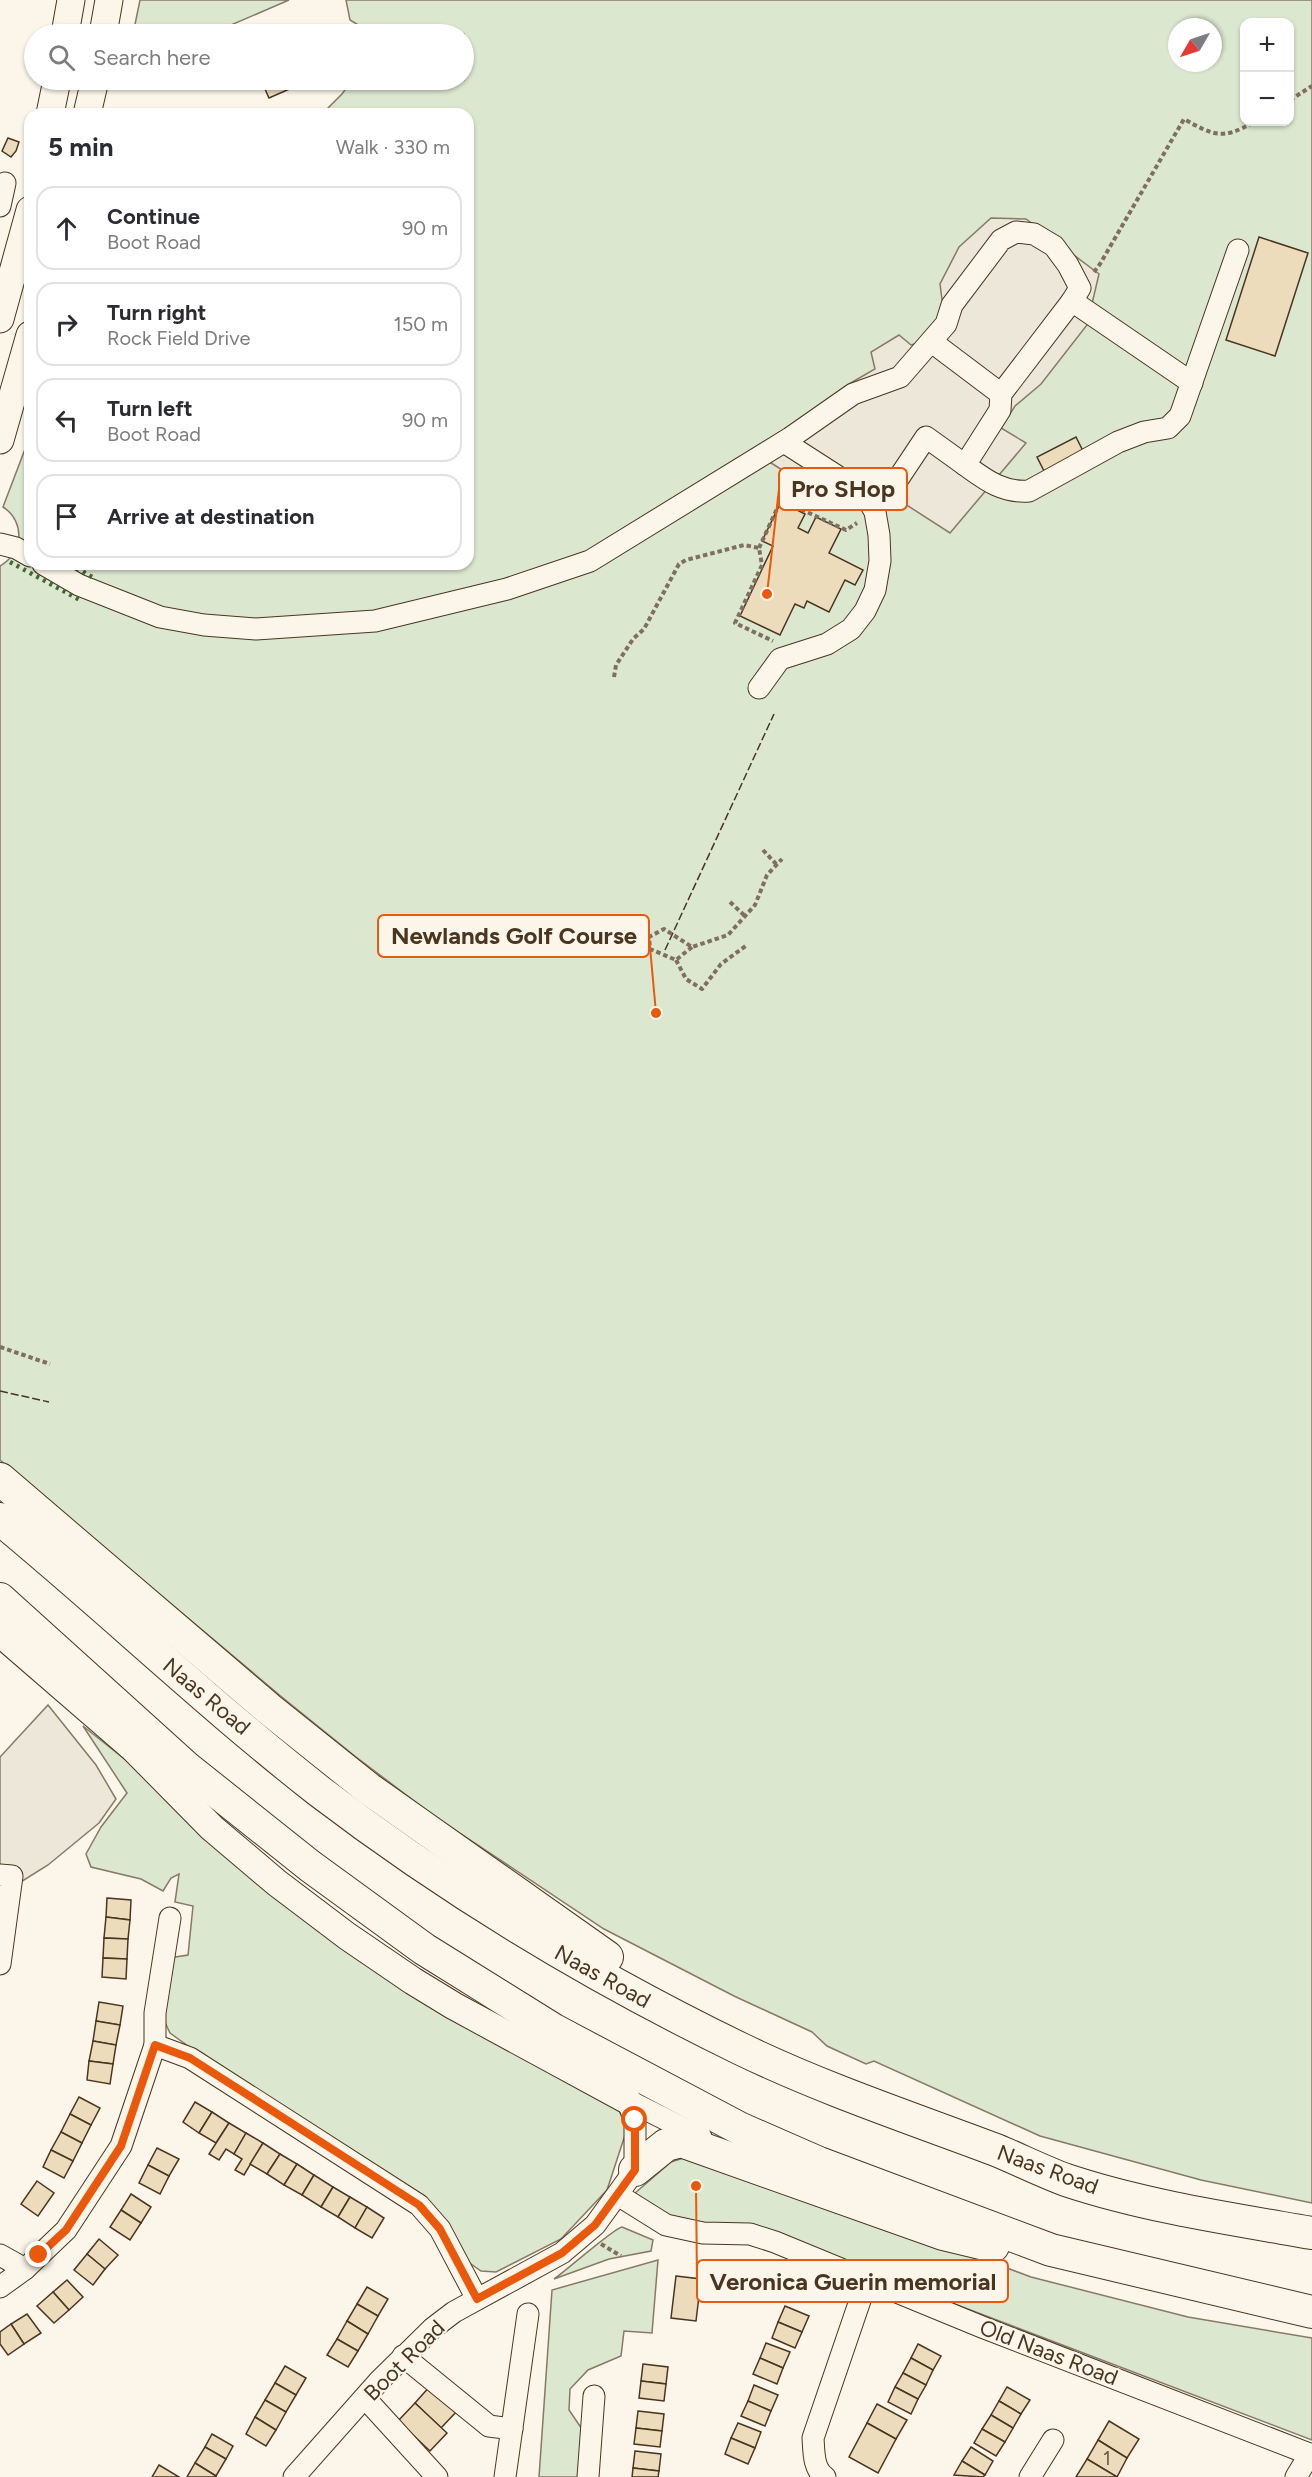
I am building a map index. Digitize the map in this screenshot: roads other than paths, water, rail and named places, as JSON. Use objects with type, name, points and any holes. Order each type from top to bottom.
[{"type":"highway","points":[[0,1479],[269,1709],[369,1789],[590,1946],[701,2014],[744,2050]]},
{"type":"highway","name":"Naas Road","points":[[0,1519],[226,1714],[329,1798],[513,1924],[621,1987],[744,2050],[887,2111],[996,2151],[1066,2180],[1135,2198],[1312,2233]]},
{"type":"highway","points":[[0,1599],[187,1768],[310,1866],[424,1949],[554,2030],[727,2121],[819,2163],[1051,2250],[1312,2312]]},
{"type":"highway","points":[[132,1748],[306,1890],[431,1975],[551,2043],[635,2086],[727,2121]]},
{"type":"highway","points":[[627,2183],[666,2145],[681,2141],[953,2236],[990,2246],[1051,2250]]},
{"type":"main road","points":[[66,24],[71,0]]},
{"type":"main road","points":[[105,24],[109,0]]},
{"type":"main road","points":[[52,108],[55,90]]},
{"type":"main road","points":[[88,108],[93,90]]},
{"type":"main road","points":[[0,319],[24,232]]},
{"type":"main road","points":[[0,440],[24,358]]},
{"type":"main road","points":[[0,414],[16,388]]},
{"type":"main road","points":[[0,1633],[132,1748],[212,1828],[276,1883],[347,1936],[412,1981],[454,2006],[627,2100]]},
{"type":"street","points":[[0,206],[5,183]]},
{"type":"street","points":[[53,570],[79,585],[160,617],[204,625],[256,628],[375,621],[507,589],[590,561],[784,442],[853,394],[900,377],[946,324],[952,305],[1001,240],[1016,232],[1034,234],[1054,246],[1068,265],[1076,294],[1192,383]]},
{"type":"street","points":[[870,503],[896,482],[926,437],[998,488],[1013,492],[1029,491],[1118,442],[1144,432],[1168,428],[1180,416],[1238,250]]},
{"type":"street","points":[[965,465],[1000,410],[1001,394],[1076,294]]},
{"type":"street","points":[[932,342],[1001,394]]},
{"type":"street","points":[[759,688],[780,659],[827,644],[851,629],[866,611],[875,590],[880,561],[879,535],[870,503],[784,442]]},
{"type":"street","points":[[0,544],[24,553]]},
{"type":"street","points":[[0,1875],[12,1876],[0,1964]]},
{"type":"street","points":[[0,2287],[25,2269],[66,2230],[121,2146],[155,2045],[154,2013],[170,1918]]},
{"type":"street","points":[[155,2045],[190,2058],[419,2205],[440,2229],[477,2299]]},
{"type":"street","points":[[627,2100],[635,2120],[627,2183]]},
{"type":"street","points":[[627,2100],[667,2122],[808,2185]]},
{"type":"street","name":"Boot Road","points":[[294,2477],[403,2356],[433,2328],[477,2299],[562,2253],[595,2225],[627,2183]]},
{"type":"street","name":"Old Naas Road","points":[[627,2183],[666,2225],[703,2233],[750,2234],[775,2242],[1311,2454]]},
{"type":"street","points":[[0,2254],[25,2269]]},
{"type":"street","points":[[825,2477],[820,2474],[815,2460],[813,2438],[867,2280]]},
{"type":"street","points":[[505,2477],[528,2314]]},
{"type":"street","points":[[403,2356],[489,2426],[512,2429]]},
{"type":"street","points":[[588,2477],[594,2396]]},
{"type":"street","points":[[365,2398],[437,2477]]},
{"type":"street","points":[[1030,2477],[1053,2440]]},
{"type":"street","points":[[1296,2477],[1311,2454]]},
{"type":"place","name":"Pro SHop","points":[[767,594]]},
{"type":"place","name":"Newlands Golf Course","points":[[656,1013]]},
{"type":"place","name":"Veronica Guerin memorial","points":[[696,2186]]}]
